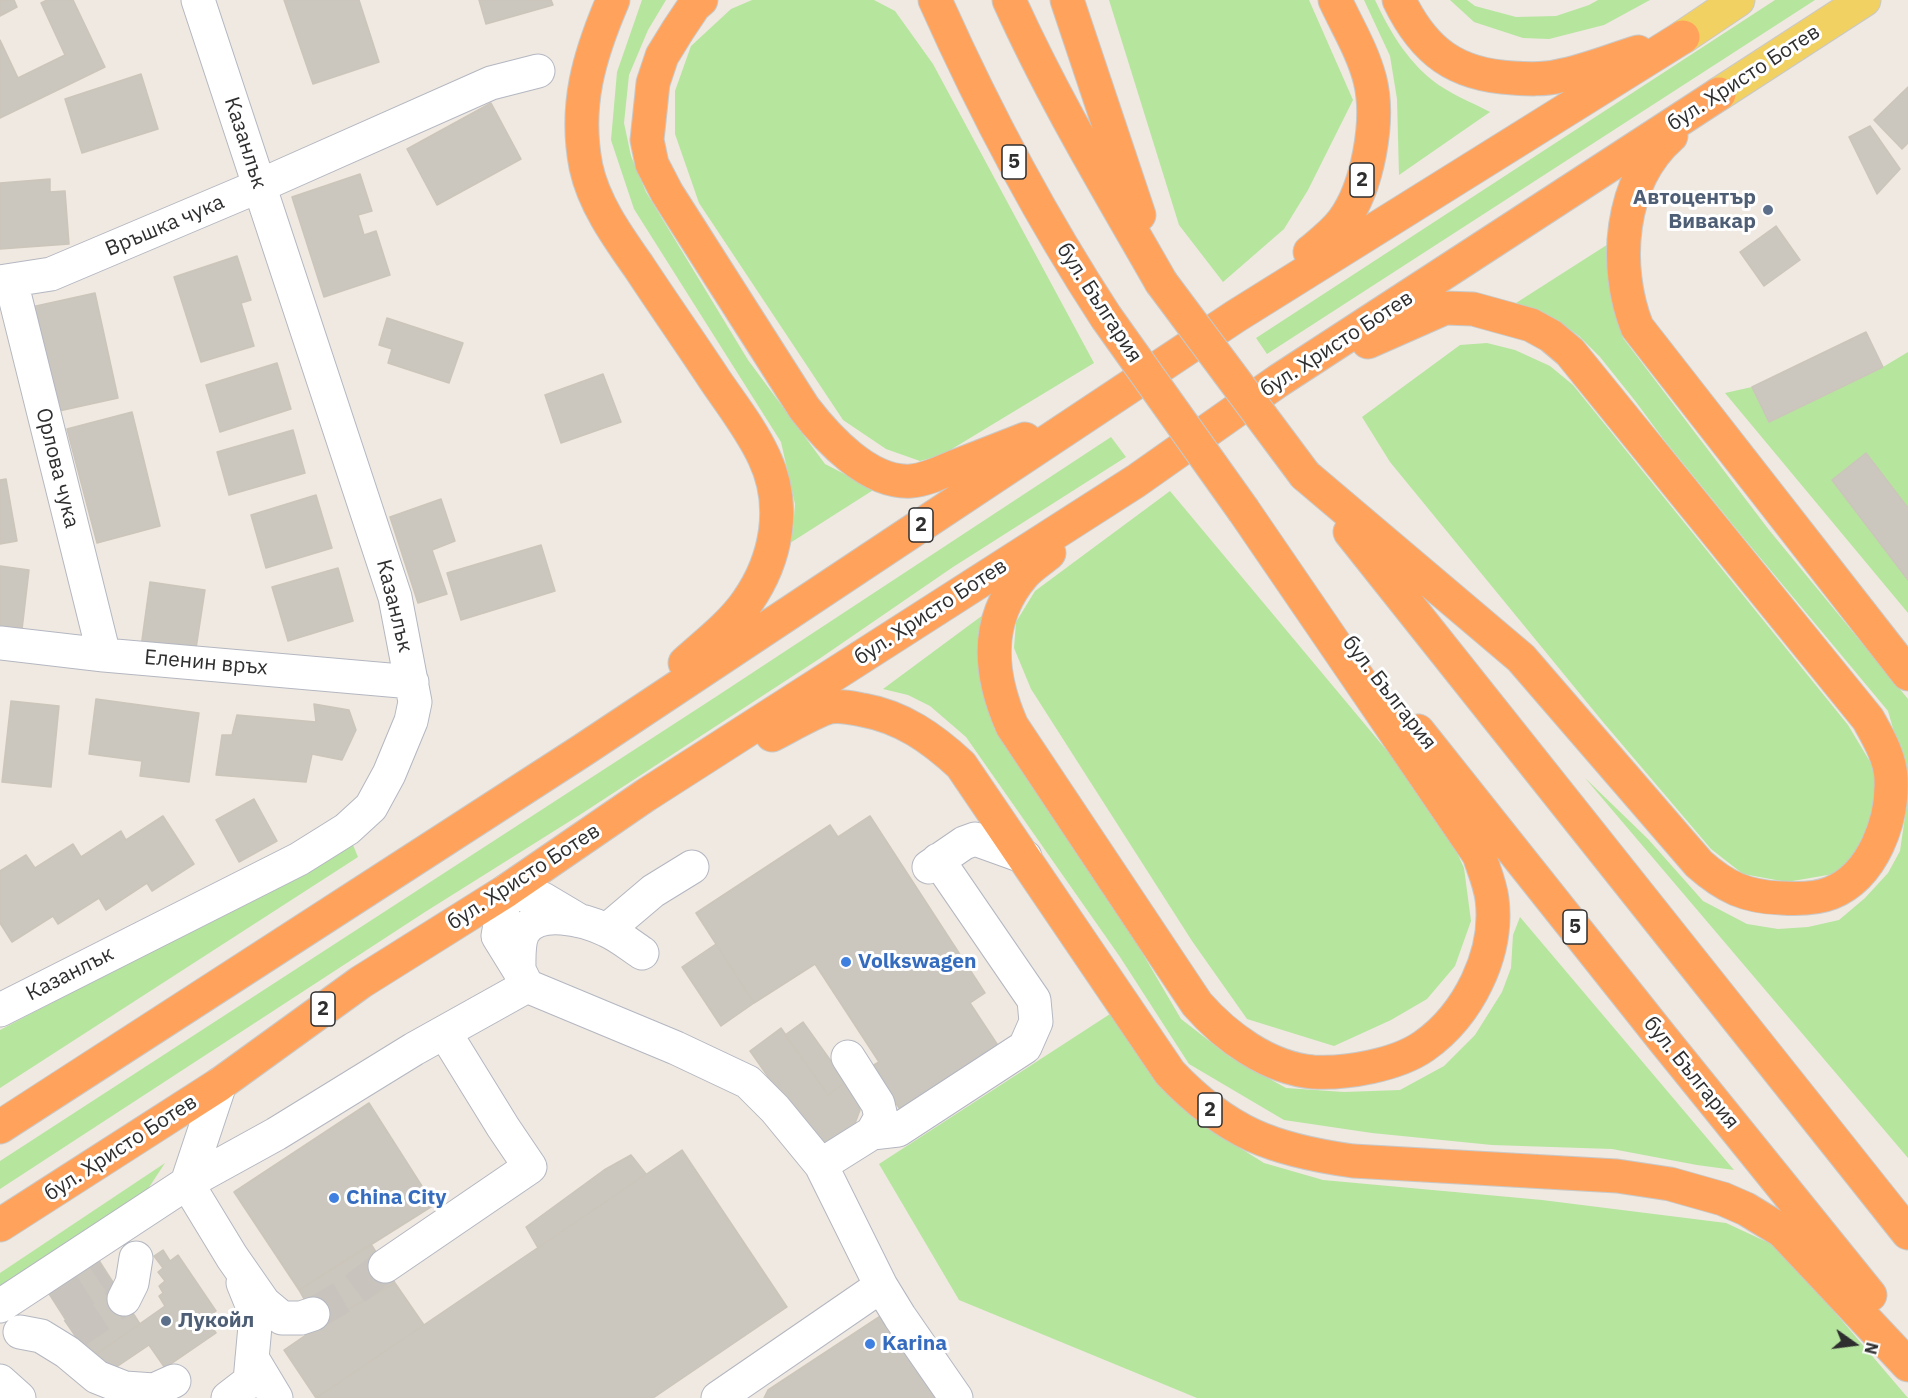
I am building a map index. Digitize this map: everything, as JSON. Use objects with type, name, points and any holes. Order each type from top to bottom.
[{"type":"highway","points":[[606,735],[733,619],[746,604],[766,569],[777,524],[777,498],[764,456],[610,225],[587,170],[582,139],[582,107],[587,72],[596,40],[613,0]]},
{"type":"highway","points":[[701,0],[694,6],[662,56],[653,83],[647,140],[652,165],[673,203],[804,408],[822,432],[847,454],[872,470],[894,480],[913,481],[934,475],[1088,413]]},
{"type":"highway","points":[[913,0],[938,27],[1014,162]]},
{"type":"highway","name":"бул. България","points":[[935,0],[959,54],[1038,207],[1106,318],[1244,511],[1670,1048],[1908,1342]]},
{"type":"highway","points":[[1009,0],[1067,119],[1161,282],[1305,475],[1908,1233]]},
{"type":"highway","points":[[1067,0],[1161,282]]},
{"type":"highway","name":"2","points":[[0,1127],[606,735],[1236,316],[1336,230],[1352,207],[1369,160],[1373,126],[1371,81],[1335,0]]},
{"type":"highway","points":[[1399,0],[1414,26],[1432,49],[1452,63],[1473,73],[1499,77],[1531,80],[1558,77],[1683,38]]},
{"type":"highway","points":[[1236,316],[1683,38]]},
{"type":"highway","points":[[1719,94],[1660,146],[1636,186],[1628,209],[1624,236],[1623,270],[1627,303],[1636,327],[1908,674]]},
{"type":"highway","name":"бул. Христо Ботев","points":[[0,1225],[220,1084],[361,982],[506,891],[646,795],[1136,481],[1278,381],[1719,94]]},
{"type":"highway","points":[[1278,381],[1445,308],[1473,309],[1502,316],[1531,325],[1551,336],[1570,352],[1868,719],[1887,757],[1891,777],[1890,801],[1877,850],[1846,884],[1830,893],[1809,898],[1768,898],[1728,887],[1699,864],[1521,658],[1305,475]]},
{"type":"highway","points":[[1136,481],[1024,573],[1010,594],[999,617],[994,642],[994,668],[1001,700],[1012,726],[1207,1016],[1235,1040],[1273,1061],[1312,1072],[1355,1070],[1401,1058],[1422,1047],[1454,1019],[1469,999],[1488,950],[1492,923],[1492,900],[1487,876],[1479,855],[1244,511]]},
{"type":"highway","name":"2","points":[[646,795],[830,707],[878,713],[904,723],[928,737],[962,765],[1170,1073],[1212,1112],[1262,1141],[1287,1150],[1320,1156],[1353,1161],[1617,1176],[1670,1184],[1723,1199],[1746,1209],[1782,1231],[1908,1365]]},
{"type":"main road","points":[[1683,38],[1738,0]]},
{"type":"main road","name":"бул. Христо Ботев","points":[[1719,94],[1864,0]]},
{"type":"street","name":"Казанлък","points":[[0,1010],[299,859],[347,829],[371,807],[389,774],[411,721],[415,702],[395,597],[198,0]]},
{"type":"street","name":"Връшка чука","points":[[5,281],[51,274],[259,186],[491,83],[538,71]]},
{"type":"street","name":"Орлова чука","points":[[5,281],[104,654]]},
{"type":"street","name":"Еленин връх","points":[[0,643],[412,682]]},
{"type":"street","points":[[821,1165],[872,1133],[898,1130],[1025,1047],[1036,1022],[1034,1000],[934,863],[964,843],[975,839],[1024,857]]},
{"type":"street","points":[[523,978],[519,952],[524,932],[536,921],[552,917],[593,926],[692,867]]},
{"type":"street","points":[[642,952],[543,899],[506,891],[498,936],[523,978],[748,1082],[775,1109],[821,1165],[881,1286],[956,1398]]},
{"type":"street","points":[[0,1306],[187,1183],[276,1134],[414,1049],[445,1033],[523,978]]},
{"type":"street","points":[[385,1266],[530,1167],[445,1033]]},
{"type":"street","points":[[848,1057],[878,1104],[881,1117],[872,1133]]},
{"type":"street","points":[[220,1084],[187,1183],[232,1257],[264,1303],[282,1318],[301,1318],[313,1314]]},
{"type":"street","points":[[228,1398],[250,1381],[256,1315],[232,1257]]},
{"type":"street","points":[[124,1299],[132,1283],[136,1258]]},
{"type":"street","points":[[718,1398],[881,1286]]},
{"type":"street","points":[[50,1338],[96,1377],[125,1388],[154,1390],[174,1381]]},
{"type":"street","points":[[252,1358],[276,1398]]},
{"type":"green space","points":[[642,0],[666,0],[648,30],[629,75],[624,123],[631,156],[646,192],[748,360],[825,464],[854,479],[878,487],[790,543],[795,504],[781,442],[634,209],[611,140],[617,72]]},
{"type":"green space","points":[[752,0],[874,0],[895,11],[933,64],[1094,363],[942,455],[920,461],[886,449],[843,420],[699,203],[675,134],[675,91],[691,46],[731,9]]},
{"type":"green space","points":[[1109,0],[1309,0],[1353,100],[1308,190],[1284,229],[1223,282],[1179,225]]},
{"type":"green space","points":[[1364,0],[1375,0],[1399,43],[1414,63],[1432,80],[1490,112],[1399,175],[1397,99],[1390,56]]},
{"type":"green space","points":[[1450,0],[1467,0],[1475,6],[1516,17],[1556,16],[1598,0],[1650,0],[1604,25],[1549,39],[1523,38],[1474,22]]},
{"type":"green space","points":[[1775,0],[1815,0],[1267,354],[1256,338]]},
{"type":"green space","points":[[1613,241],[1616,316],[1623,338],[1769,530],[1908,699],[1908,781],[1888,711],[1742,536],[1600,357],[1579,336],[1556,320],[1516,303]]},
{"type":"green space","points":[[1487,343],[1515,350],[1550,366],[1573,385],[1848,725],[1875,770],[1877,803],[1867,847],[1839,873],[1787,882],[1743,874],[1711,849],[1603,722],[1390,462],[1362,417],[1460,345]]},
{"type":"green space","points":[[1908,352],[1908,613],[1725,393],[1752,387],[1769,422],[1883,367]]},
{"type":"green space","points":[[1111,437],[1126,457],[953,567],[819,659],[578,816],[425,912],[0,1189],[0,1161],[714,698]]},
{"type":"green space","points":[[1170,491],[1439,813],[1464,868],[1471,921],[1455,966],[1427,999],[1391,1020],[1334,1046],[1247,1019],[1192,941],[1031,689],[1014,648],[1016,622],[1035,591]]},
{"type":"green space","points":[[987,612],[984,694],[995,730],[1106,891],[1181,1019],[1230,1057],[1286,1088],[1344,1092],[1400,1090],[1444,1066],[1475,1035],[1502,992],[1511,968],[1513,935],[1520,917],[1734,1170],[1612,1149],[1492,1145],[1372,1133],[1284,1120],[1189,1064],[1120,957],[966,737],[930,706],[908,695],[883,689]]},
{"type":"green space","points":[[1585,778],[1648,839],[1703,901],[1747,924],[1778,929],[1808,927],[1839,920],[1865,898],[1888,873],[1900,851],[1908,796],[1908,1158]]},
{"type":"green space","points":[[353,845],[358,857],[0,1088],[0,1030]]},
{"type":"green space","points":[[1110,1014],[1216,1133],[1264,1163],[1323,1180],[1542,1200],[1726,1223],[1780,1248],[1908,1398],[1197,1398],[959,1300],[879,1164]]},
{"type":"green space","points":[[165,1163],[140,1201],[0,1294],[0,1273]]},
{"type":"building","points":[[0,0],[14,0],[17,7],[0,16]]},
{"type":"building","points":[[47,0],[73,0],[105,67],[0,118],[0,40],[18,78],[65,55],[41,3]]},
{"type":"building","points":[[284,0],[359,0],[379,62],[313,84]]},
{"type":"building","points":[[479,0],[551,0],[553,5],[486,24]]},
{"type":"building","points":[[141,74],[158,129],[82,153],[65,99]]},
{"type":"building","points":[[1908,87],[1908,143],[1902,149],[1874,120]]},
{"type":"building","points":[[491,103],[521,159],[437,205],[407,149]]},
{"type":"building","points":[[1870,126],[1900,169],[1877,194],[1849,137]]},
{"type":"building","points":[[360,174],[372,211],[358,215],[364,235],[376,231],[390,275],[324,297],[292,197]]},
{"type":"building","points":[[50,179],[50,192],[65,191],[69,244],[0,249],[0,183]]},
{"type":"building","points":[[1776,226],[1800,260],[1764,286],[1740,252]]},
{"type":"building","points":[[237,256],[251,300],[241,303],[254,346],[201,362],[174,277]]},
{"type":"building","points":[[95,293],[118,398],[50,413],[27,308]]},
{"type":"building","points":[[387,318],[463,343],[449,383],[388,363],[392,349],[379,345]]},
{"type":"building","points":[[1866,332],[1883,367],[1769,422],[1752,387]]},
{"type":"building","points":[[277,363],[291,409],[220,432],[206,385]]},
{"type":"building","points":[[603,374],[621,422],[561,443],[545,395]]},
{"type":"building","points":[[132,412],[160,526],[97,543],[67,429]]},
{"type":"building","points":[[293,430],[305,473],[229,495],[217,452]]},
{"type":"building","points":[[1866,453],[1908,508],[1908,580],[1832,480]]},
{"type":"building","points":[[6,479],[17,541],[0,544],[0,480]]},
{"type":"building","points":[[316,495],[332,548],[266,568],[251,515]]},
{"type":"building","points":[[441,499],[455,541],[432,550],[447,594],[418,603],[390,517]]},
{"type":"building","points":[[541,545],[555,591],[461,620],[447,573]]},
{"type":"building","points":[[0,566],[29,570],[21,638],[0,636]]},
{"type":"building","points":[[338,568],[353,621],[288,641],[272,587]]},
{"type":"building","points":[[150,582],[205,590],[195,655],[141,647]]},
{"type":"building","points":[[96,699],[199,713],[189,782],[140,776],[142,761],[89,754]]},
{"type":"building","points":[[11,701],[59,706],[51,787],[2,782]]},
{"type":"building","points":[[314,704],[349,710],[356,730],[342,760],[312,754],[306,782],[216,775],[222,735],[232,735],[237,715],[316,722]]},
{"type":"building","points":[[254,799],[277,841],[239,862],[216,820]]},
{"type":"building","points":[[163,816],[194,864],[152,891],[147,883],[106,910],[99,898],[58,924],[53,916],[12,942],[0,923],[0,871],[26,855],[35,868],[73,844],[81,857],[121,831],[126,840]]},
{"type":"building","name":"Volkswagen","points":[[870,816],[985,993],[970,1003],[999,1047],[901,1111],[872,1066],[879,1062],[815,964],[754,1003],[696,913],[830,825],[838,837]]},
{"type":"building","points":[[716,944],[754,1003],[721,1026],[682,967]]},
{"type":"building","points":[[803,1022],[846,1082],[828,1095],[785,1035]]},
{"type":"building","points":[[781,1028],[828,1095],[846,1082],[857,1096],[860,1110],[854,1126],[819,1149],[750,1051]]},
{"type":"building","name":"China City","points":[[369,1103],[434,1205],[299,1290],[234,1192]]},
{"type":"building","points":[[682,1150],[787,1307],[653,1398],[316,1398]]},
{"type":"building","points":[[631,1155],[646,1174],[538,1248],[526,1227],[604,1170]]},
{"type":"building","points":[[371,1244],[395,1283],[319,1326],[299,1290]]},
{"type":"building","points":[[163,1250],[170,1261],[178,1255],[216,1311],[206,1318],[216,1333],[165,1368],[149,1345],[106,1374],[94,1356],[165,1306],[159,1296],[163,1293],[159,1286],[165,1281],[158,1272],[163,1268],[154,1256]]},
{"type":"building","points":[[98,1259],[140,1324],[90,1358],[48,1292]]},
{"type":"building","points":[[395,1283],[424,1325],[316,1398],[284,1350],[319,1326]]},
{"type":"building","name":"Karina","points":[[882,1315],[936,1398],[764,1398],[768,1390]]},
{"type":"tunnel","points":[[313,1314],[351,1292],[385,1266]]},
{"type":"tunnel","points":[[58,1308],[108,1275]]},
{"type":"tunnel","points":[[73,1334],[124,1299]]},
{"type":"place","name":"Автоцентър Вивакар","points":[[1768,210]]},
{"type":"place","name":"Volkswagen","points":[[846,962]]},
{"type":"place","name":"China City","points":[[334,1198]]},
{"type":"place","name":"Лукойл","points":[[166,1321]]},
{"type":"place","name":"Karina","points":[[870,1344]]}]
